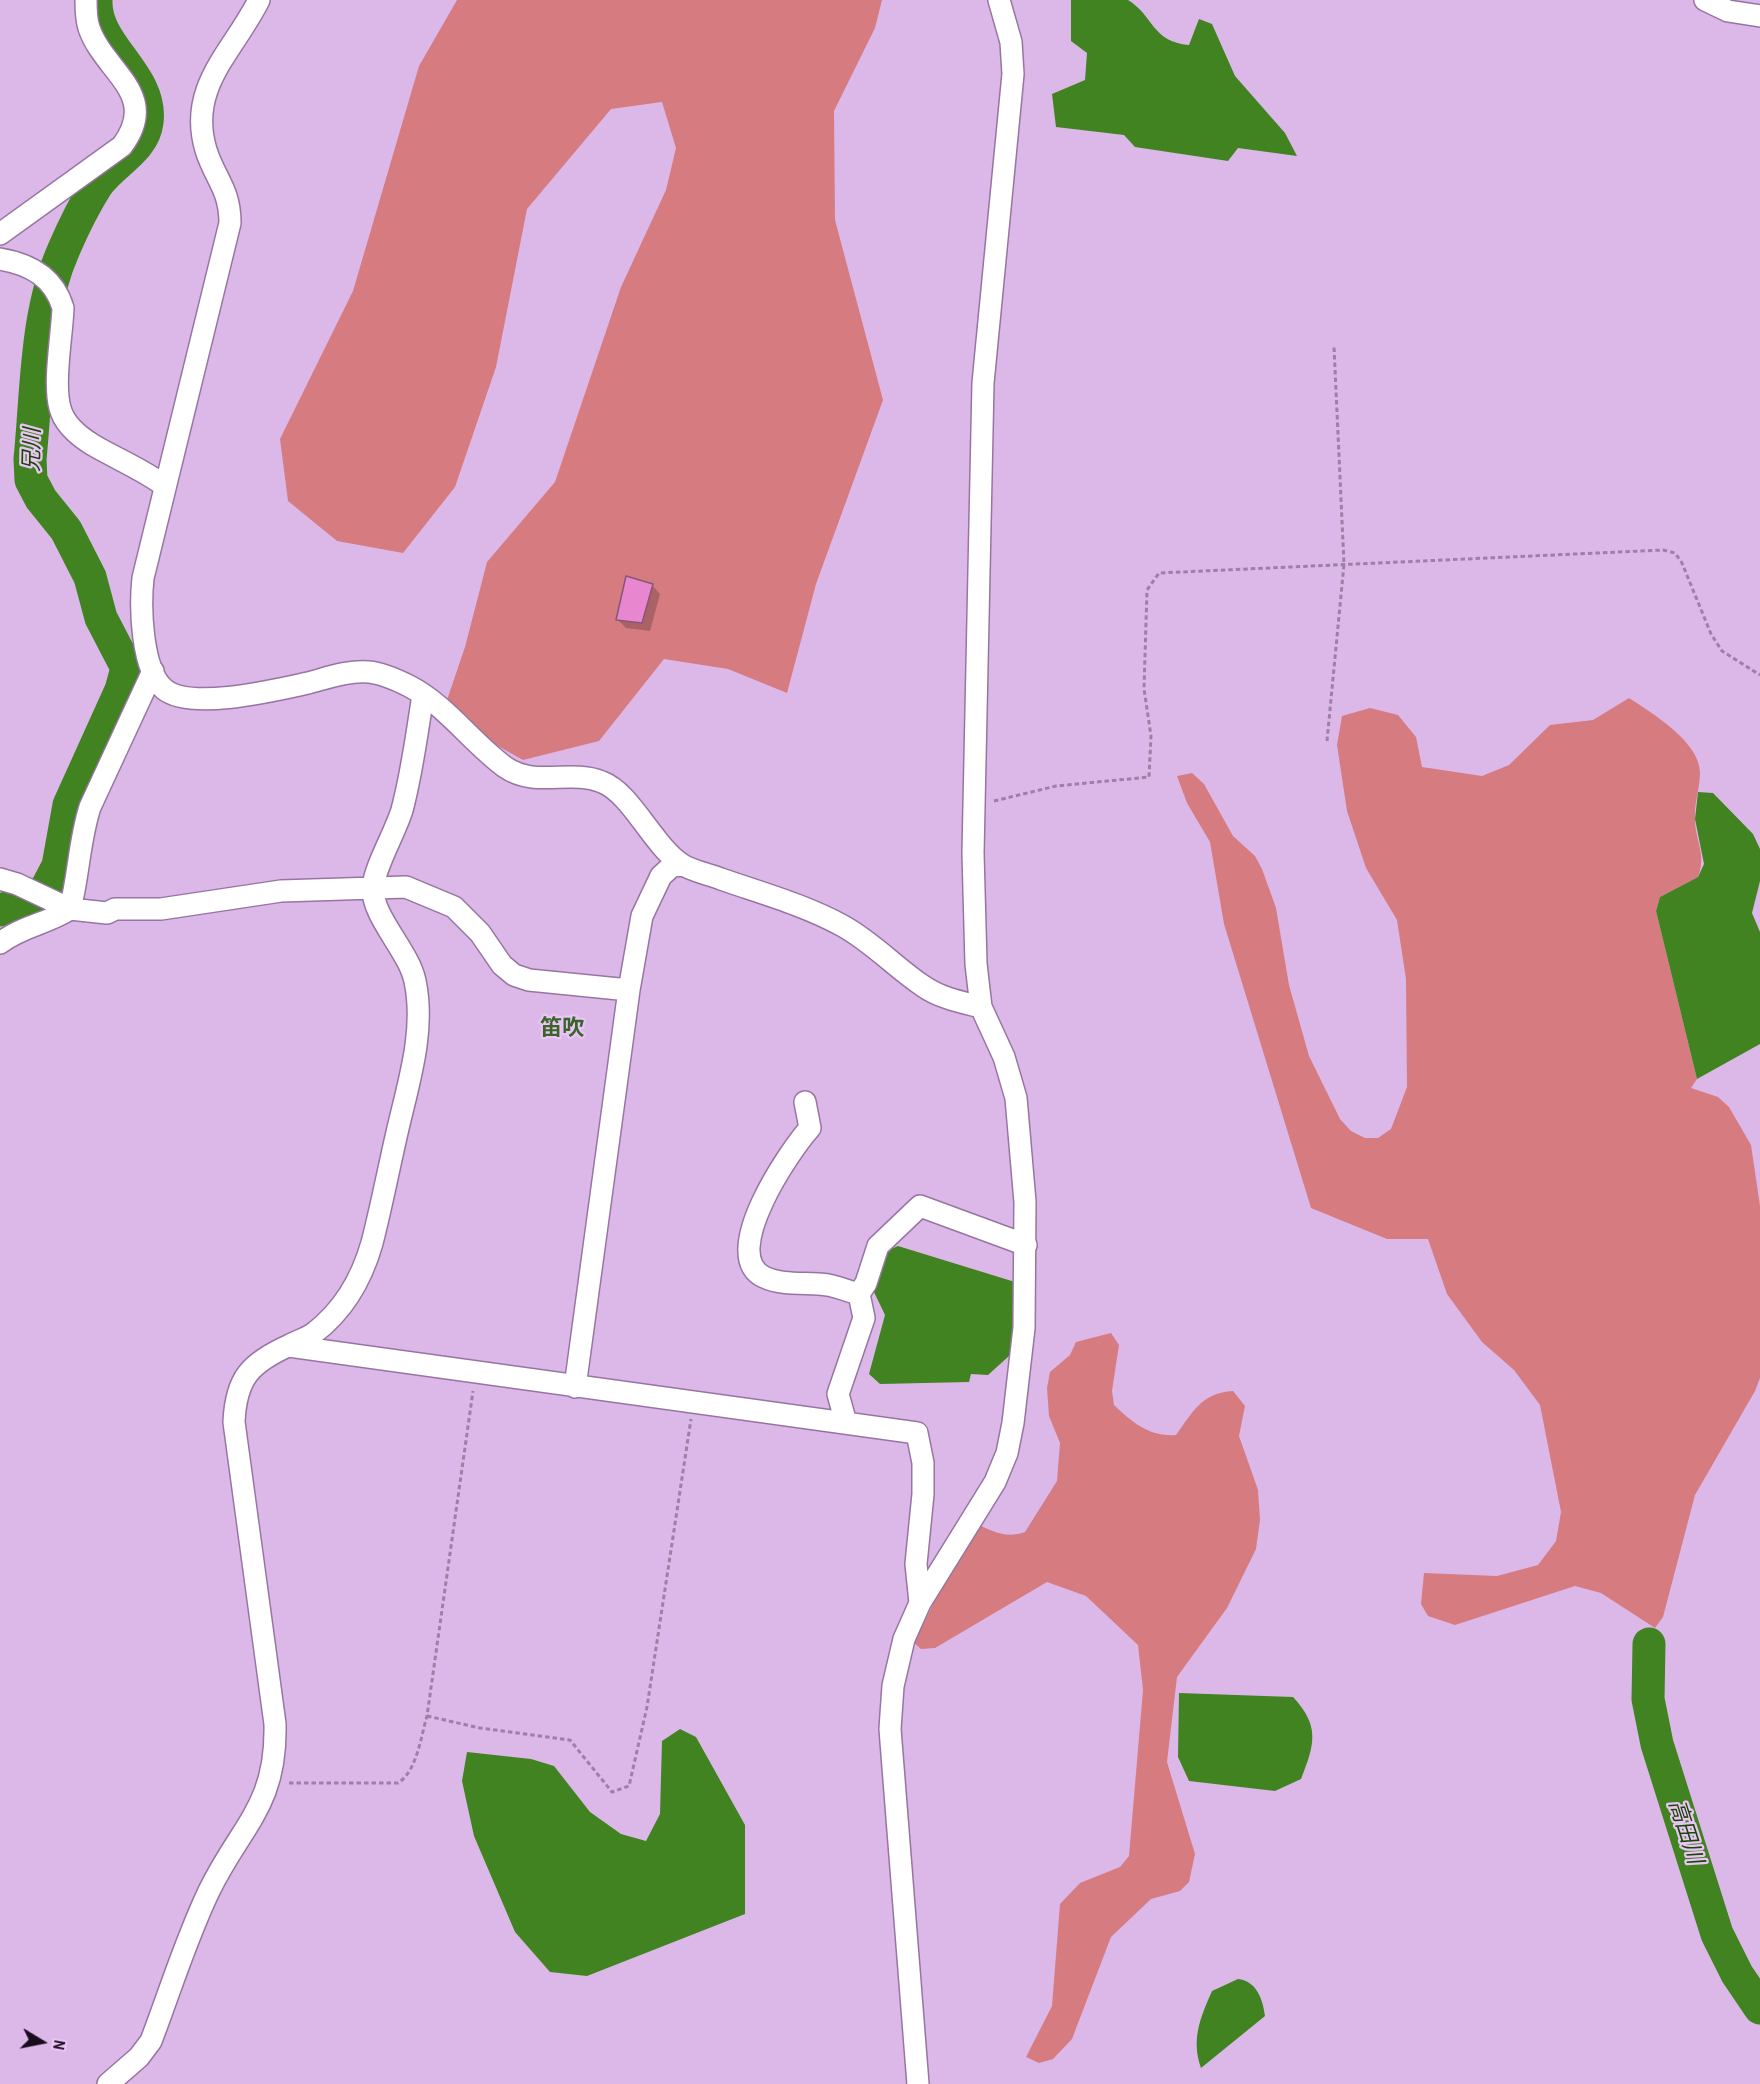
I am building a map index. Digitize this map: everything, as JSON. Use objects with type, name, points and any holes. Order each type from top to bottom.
[{"type":"street","points":[[0,234],[122,146],[132,133],[136,120],[132,93],[92,35],[87,20],[86,0]]},
{"type":"street","points":[[259,0],[212,76],[203,95],[200,114],[207,152],[226,191],[230,223],[143,578],[140,604],[141,625],[153,671],[163,688],[176,696],[192,698],[275,690],[356,672],[372,672],[392,679],[423,695],[506,768],[536,778],[585,778],[603,782],[618,791],[651,836],[682,865],[808,910],[843,926],[924,987],[945,998],[981,1007]]},
{"type":"street","points":[[918,2084],[890,1729],[895,1677],[904,1639],[920,1603],[994,1482],[1006,1453],[1013,1422],[1024,1328],[1026,1245],[1016,1098],[1004,1057],[981,1007],[976,952],[975,806],[982,383],[1013,74],[1011,42],[999,0]]},
{"type":"street","points":[[1705,0],[1728,11],[1760,16]]},
{"type":"street","points":[[0,259],[28,266],[44,275],[59,295],[63,308],[58,394],[60,410],[79,435],[134,465],[165,486]]},
{"type":"street","points":[[0,943],[34,923],[56,918],[63,906],[77,881],[83,828],[90,807],[153,671]]},
{"type":"street","points":[[108,2084],[140,2057],[151,2041],[208,1892],[258,1810],[269,1783],[275,1752],[274,1724],[234,1422],[235,1400],[243,1379],[257,1361],[312,1335],[346,1301],[360,1276],[371,1245],[413,1061],[418,1008],[415,980],[407,958],[378,906],[373,889],[402,810],[423,695]]},
{"type":"street","points":[[574,1387],[629,990],[642,916],[652,890],[661,876],[672,866],[682,865]]},
{"type":"street","points":[[8,882],[63,906],[106,913],[115,909],[161,909],[281,891],[406,887],[454,907],[480,933],[502,965],[514,975],[529,980],[629,990]]},
{"type":"street","points":[[805,1102],[810,1128],[793,1148],[768,1187],[750,1250],[753,1267],[762,1276],[777,1281],[828,1285],[859,1294]]},
{"type":"street","points":[[846,1424],[838,1394],[864,1318],[859,1294],[867,1283],[878,1246],[920,1206],[1026,1245]]},
{"type":"street","points":[[288,1346],[917,1433],[923,1463],[923,1494],[916,1564],[920,1603]]},
{"type":"path","points":[[1327,741],[1344,564],[1334,347]]},
{"type":"path","points":[[975,806],[1056,786],[1149,777],[1151,736],[1144,689],[1147,590],[1159,573],[1663,550],[1675,553],[1682,563],[1711,634],[1722,651],[1760,675]]},
{"type":"path","points":[[269,1783],[398,1783],[406,1778],[427,1716],[476,1373]]},
{"type":"path","points":[[427,1716],[480,1728],[570,1740],[612,1792],[629,1786],[647,1707],[694,1403]]},
{"type":"shaded area","points":[[457,0],[882,0],[875,28],[834,111],[835,220],[883,400],[816,584],[787,693],[728,669],[664,659],[599,741],[523,760],[457,723],[447,700],[465,647],[487,562],[555,482],[621,287],[666,190],[676,148],[662,102],[611,109],[527,209],[496,367],[455,487],[403,553],[337,541],[288,501],[280,439],[353,291],[419,66]]},
{"type":"shaded area","points":[[1071,0],[1128,0],[1137,6],[1160,34],[1177,43],[1189,45],[1199,19],[1212,24],[1235,76],[1285,133],[1297,156],[1238,148],[1228,161],[1135,147],[1124,135],[1056,127],[1052,94],[1085,80],[1087,53],[1071,41]]},
{"type":"shaded area","points":[[1629,698],[1684,740],[1698,761],[1700,779],[1695,807],[1695,827],[1701,861],[1698,877],[1660,897],[1656,911],[1697,1079],[1691,1088],[1718,1097],[1729,1107],[1751,1145],[1760,1206],[1760,1378],[1755,1391],[1695,1495],[1663,1617],[1655,1628],[1601,1593],[1575,1586],[1455,1625],[1428,1616],[1421,1604],[1424,1573],[1497,1576],[1538,1565],[1556,1541],[1561,1512],[1540,1405],[1514,1370],[1482,1342],[1447,1294],[1428,1239],[1387,1239],[1311,1208],[1224,924],[1210,842],[1187,803],[1177,776],[1192,773],[1204,784],[1233,836],[1255,856],[1276,908],[1289,985],[1309,1056],[1340,1119],[1351,1131],[1365,1138],[1378,1138],[1391,1129],[1407,1087],[1406,979],[1397,920],[1366,868],[1347,811],[1337,745],[1342,716],[1370,708],[1398,715],[1416,737],[1422,767],[1482,776],[1509,765],[1550,725],[1593,720]]},
{"type":"shaded area","points":[[1698,792],[1713,793],[1753,834],[1760,849],[1760,881],[1752,913],[1760,932],[1760,1044],[1697,1079],[1656,911],[1660,897],[1698,877],[1704,864],[1695,819]]},
{"type":"shaded area","points":[[898,1246],[1015,1282],[1014,1336],[1009,1356],[988,1375],[971,1374],[969,1382],[880,1384],[869,1374],[885,1315],[873,1290],[886,1251]]},
{"type":"shaded area","points":[[1111,1333],[1119,1345],[1112,1391],[1114,1405],[1127,1417],[1149,1431],[1176,1435],[1193,1411],[1213,1395],[1233,1391],[1245,1406],[1239,1436],[1258,1490],[1260,1520],[1256,1549],[1227,1608],[1177,1677],[1167,1762],[1195,1854],[1189,1882],[1180,1891],[1151,1899],[1111,1937],[1072,2039],[1053,2059],[1039,2063],[1026,2057],[1052,2006],[1060,1904],[1080,1883],[1120,1867],[1129,1856],[1143,1690],[1138,1645],[1086,1596],[1047,1582],[935,1648],[921,1649],[914,1643],[973,1522],[1005,1534],[1025,1532],[1057,1481],[1060,1443],[1049,1416],[1047,1388],[1050,1372],[1070,1355],[1076,1342]]},
{"type":"shaded area","points":[[1179,1693],[1293,1697],[1308,1717],[1312,1736],[1312,1745],[1301,1779],[1275,1791],[1189,1781],[1178,1757]]},
{"type":"shaded area","points":[[680,1729],[696,1737],[745,1825],[745,1914],[587,1976],[550,1972],[515,1932],[474,1836],[462,1781],[467,1752],[531,1759],[554,1766],[590,1812],[621,1834],[646,1841],[660,1814],[662,1741]]},
{"type":"shaded area","points":[[1238,1979],[1250,1983],[1258,1992],[1265,2016],[1201,2068],[1197,2048],[1198,2029],[1212,1991]]},
{"type":"building","points":[[626,576],[653,584],[642,623],[616,620]]},
{"type":"waterway","name":"兄川","points":[[0,910],[24,903],[46,889],[58,866],[69,805],[121,690],[127,668],[101,618],[90,577],[66,530],[41,499],[31,480],[30,459],[42,326],[54,274],[71,233],[97,185],[140,141],[147,122],[146,105],[141,89],[104,32],[98,17],[96,0]]},
{"type":"waterway","name":"高田川","points":[[1649,1644],[1648,1699],[1657,1744],[1717,1934],[1737,1974],[1760,2008]]},
{"type":"district","name":"笛吹","points":[[562,1029]]}]
